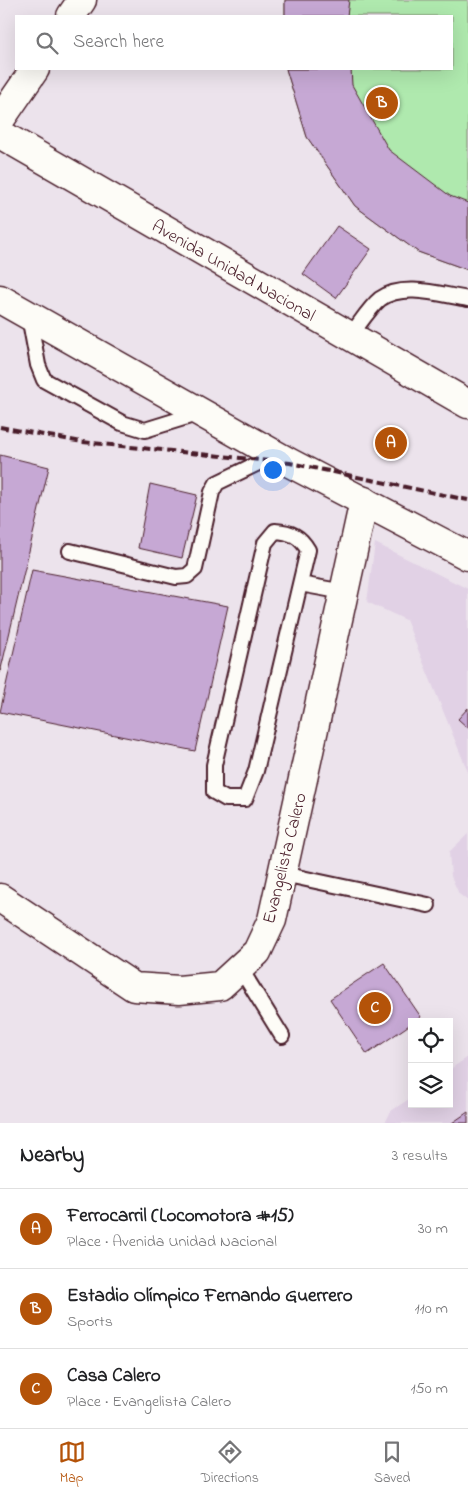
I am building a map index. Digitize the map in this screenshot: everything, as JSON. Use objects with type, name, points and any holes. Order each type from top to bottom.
[{"type":"street","points":[[72,15],[82,0]]},
{"type":"street","points":[[0,120],[34,70]]},
{"type":"street","name":"Avenida Unidad Nacional","points":[[0,134],[468,404]]},
{"type":"street","points":[[0,299],[275,455],[468,556]]},
{"type":"street","name":"Evangelista Calero","points":[[0,898],[134,987],[179,990],[220,986],[257,952],[272,920],[283,874],[364,502]]},
{"type":"lane","points":[[350,336],[379,300],[390,293],[403,290],[468,299]]},
{"type":"lane","points":[[29,315],[38,365],[44,380],[122,424],[145,430],[201,413]]},
{"type":"lane","points":[[70,551],[176,577],[187,576],[195,569],[212,492],[217,483],[226,476],[275,455]]},
{"type":"lane","points":[[275,531],[288,532],[302,540],[308,550],[300,584],[256,771],[245,799],[226,799],[214,792],[214,765],[265,543],[275,531]]},
{"type":"lane","points":[[300,584],[344,592]]},
{"type":"lane","points":[[283,874],[428,905]]},
{"type":"lane","points":[[240,968],[282,1036]]},
{"type":"shaded area","points":[[375,543],[468,589],[468,772],[406,620],[367,602]]},
{"type":"shaded area","points":[[468,834],[468,901],[459,894],[451,876],[449,852]]},
{"type":"shaded area","points":[[468,1057],[468,1123],[385,1123],[391,1111],[408,1100],[408,1108],[453,1108],[453,1067]]},
{"type":"green space","points":[[285,0],[468,0],[468,270],[418,252],[355,206],[307,137],[286,70],[453,70],[453,15],[285,15]]},
{"type":"building","points":[[285,0],[349,0],[347,15],[285,15]]},
{"type":"building","points":[[286,70],[351,70],[352,85],[389,150],[450,196],[468,203],[468,270],[418,252],[355,206],[307,137]]},
{"type":"building","points":[[337,226],[371,249],[336,298],[303,274]]},
{"type":"building","points":[[0,455],[49,467],[0,673]]},
{"type":"building","points":[[150,484],[197,495],[182,558],[138,548]]},
{"type":"building","points":[[32,570],[228,606],[195,751],[0,712]]},
{"type":"building","points":[[468,708],[468,728],[458,719]]},
{"type":"building","points":[[384,963],[421,1017],[408,1018],[408,1026],[367,1054],[330,999]]},
{"type":"building","points":[[468,1112],[468,1123],[452,1123]]},
{"type":"railway","points":[[0,427],[82,442],[290,463],[468,500]]},
{"type":"place","name":"Estadio Olímpico Fernando Guerrero","points":[[382,103]]},
{"type":"place","name":"Ferrocarril (Locomotora #15)","points":[[391,443]]},
{"type":"place","name":"Casa Calero","points":[[375,1008]]}]
